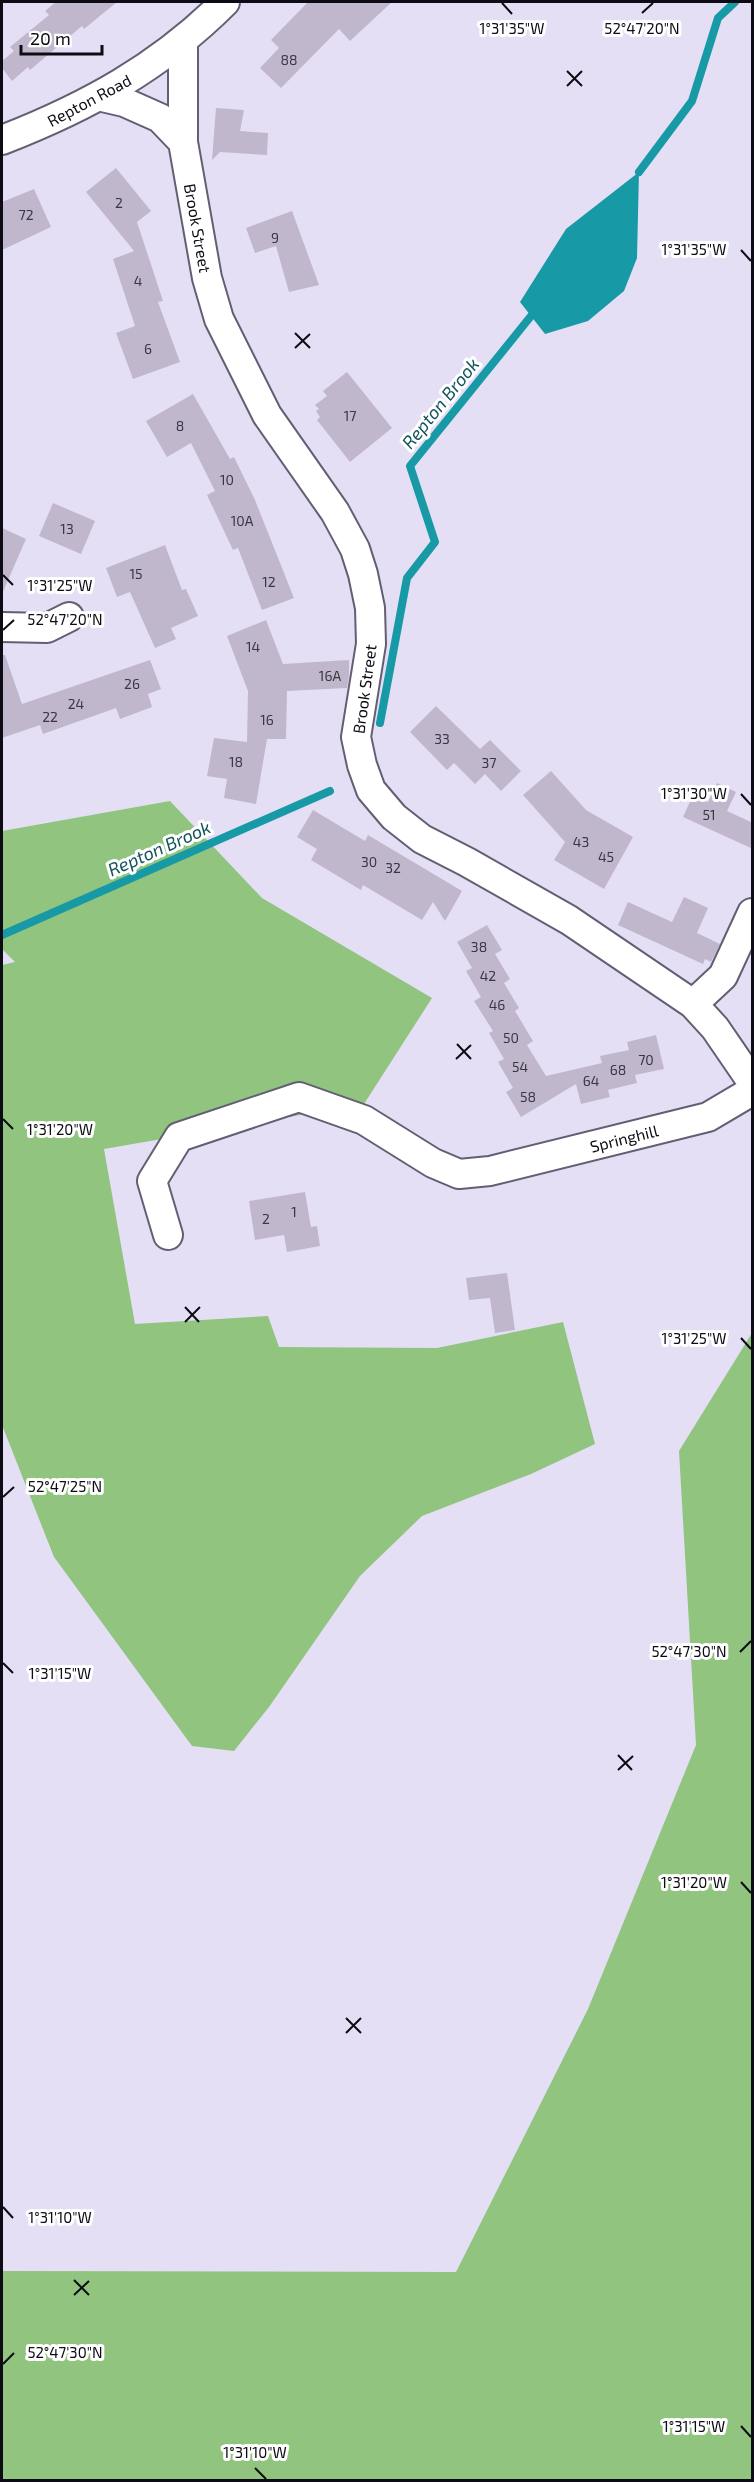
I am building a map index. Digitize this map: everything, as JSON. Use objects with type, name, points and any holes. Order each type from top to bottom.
[{"type":"street","name":"Repton Road","points":[[2,140],[44,123],[130,80],[183,41],[225,2]]},
{"type":"street","name":"Brook Street","points":[[183,41],[183,142],[207,278],[219,319],[267,415],[334,512],[355,549],[363,574],[370,608],[371,644],[356,737],[362,765],[371,790],[394,817],[422,839],[467,861],[569,920],[693,1004],[715,1028],[753,1082]]},
{"type":"street","points":[[98,96],[124,102],[160,118],[183,142]]},
{"type":"street","points":[[2,627],[47,628],[69,617]]},
{"type":"street","points":[[693,1004],[723,976],[753,913]]},
{"type":"street","name":"Springhill","points":[[168,1235],[152,1181],[179,1137],[299,1097],[364,1120],[433,1163],[459,1174],[489,1171],[708,1117],[753,1091]]},
{"type":"green space","points":[[170,801],[262,898],[432,998],[364,1104],[104,1149],[135,1324],[268,1316],[279,1347],[437,1348],[563,1322],[595,1444],[531,1474],[422,1516],[360,1576],[269,1707],[234,1751],[192,1746],[54,1557],[2,1425],[2,965],[15,962],[2,949],[2,831]]},
{"type":"green space","points":[[752,1333],[752,2480],[2,2480],[2,2271],[456,2272],[588,2009],[696,1745],[679,1451]]},
{"type":"water","points":[[639,172],[637,258],[624,291],[588,321],[545,334],[520,302],[566,229]]},
{"type":"building","points":[[56,2],[117,2],[84,29],[82,26],[30,70],[28,67],[12,81],[2,68],[2,61],[14,51],[10,47],[49,15],[45,11]]},
{"type":"building","points":[[308,2],[392,2],[350,41],[339,29],[281,88],[260,68],[279,48],[271,40]]},
{"type":"building","points":[[216,108],[244,110],[240,131],[268,133],[267,155],[220,152],[212,160]]},
{"type":"building","points":[[116,168],[151,211],[137,222],[163,301],[158,302],[180,362],[133,379],[116,333],[135,326],[113,259],[134,251],[86,192]]},
{"type":"building","points":[[34,189],[51,227],[2,250],[2,202]]},
{"type":"building","points":[[292,211],[319,285],[289,292],[276,246],[255,253],[246,228]]},
{"type":"building","points":[[347,372],[392,428],[350,462],[317,420],[320,417],[316,411],[319,409],[315,405],[327,396],[323,391]]},
{"type":"building","points":[[193,394],[230,459],[234,457],[255,500],[294,598],[262,610],[238,548],[233,550],[207,495],[215,491],[191,443],[167,457],[146,421]]},
{"type":"building","points":[[53,503],[95,521],[81,554],[39,536]]},
{"type":"building","points":[[2,528],[26,539],[2,594]]},
{"type":"building","points":[[165,545],[182,590],[186,589],[198,616],[171,628],[176,639],[155,648],[130,592],[117,597],[106,568]]},
{"type":"building","points":[[266,620],[283,664],[349,660],[349,676],[347,688],[287,691],[286,739],[267,739],[256,804],[224,798],[227,779],[207,776],[214,738],[247,742],[248,691],[227,636]]},
{"type":"building","points":[[2,655],[5,655],[22,704],[150,660],[161,689],[148,694],[152,707],[120,719],[116,708],[43,734],[40,725],[2,738]]},
{"type":"building","points":[[436,706],[480,749],[490,740],[521,771],[501,791],[485,774],[475,784],[454,763],[447,770],[410,732]]},
{"type":"building","points":[[551,771],[586,810],[633,837],[604,889],[554,860],[565,842],[523,795]]},
{"type":"building","points":[[717,783],[736,792],[727,811],[753,823],[753,849],[683,817],[693,795],[708,802]]},
{"type":"building","points":[[313,810],[365,841],[368,835],[462,891],[445,921],[433,902],[422,920],[363,885],[361,890],[311,860],[317,849],[297,837]]},
{"type":"building","points":[[684,897],[708,908],[697,933],[720,944],[711,962],[705,959],[703,964],[618,925],[628,902],[672,922]]},
{"type":"building","points":[[487,925],[502,950],[495,954],[510,979],[504,983],[519,1008],[515,1011],[533,1041],[527,1045],[546,1076],[602,1063],[600,1056],[629,1050],[627,1042],[656,1035],[664,1069],[635,1075],[637,1083],[608,1090],[610,1097],[581,1104],[576,1084],[521,1117],[506,1092],[513,1088],[498,1062],[504,1059],[489,1033],[493,1031],[474,1001],[481,997],[466,971],[472,968],[457,942]]},
{"type":"building","points":[[305,1192],[311,1227],[317,1226],[320,1246],[287,1252],[284,1235],[255,1240],[249,1201]]},
{"type":"building","points":[[507,1273],[515,1330],[495,1333],[490,1298],[469,1300],[466,1278]]},
{"type":"waterway","name":"Repton Brook","points":[[639,172],[692,101],[718,18],[735,2]]},
{"type":"waterway","name":"Repton Brook","points":[[380,723],[407,578],[435,542],[410,466],[531,316]]},
{"type":"waterway","name":"Repton Brook","points":[[2,935],[330,791]]}]
